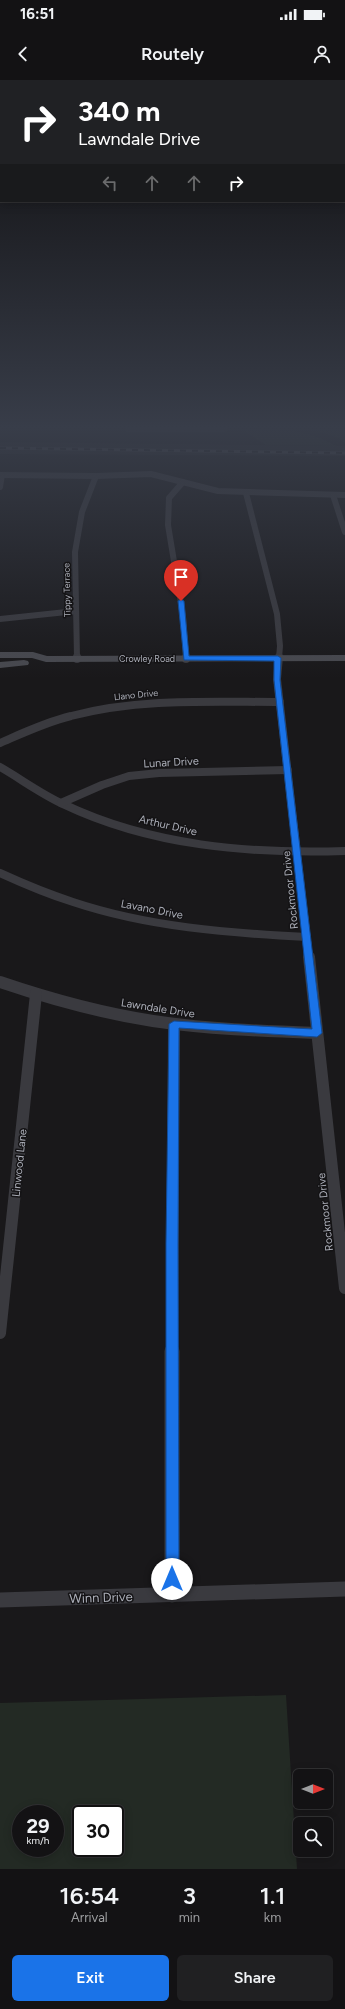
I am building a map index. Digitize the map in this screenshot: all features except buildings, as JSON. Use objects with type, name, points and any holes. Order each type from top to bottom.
[{"type":"main road","name":"Crowley Road","points":[[0,655],[33,655],[46,658],[345,658]]},
{"type":"main road","name":"Crowley Road","points":[[0,665],[35,662],[46,658]]},
{"type":"street","name":"Tippy Terrace","points":[[78,658],[75,572],[78,530],[82,512]]},
{"type":"street","points":[[168,512],[168,525],[184,616],[186,658]]},
{"type":"street","name":"Rockmoor Drive","points":[[251,512],[277,614],[280,646],[277,680],[298,852],[345,1288]]},
{"type":"street","points":[[339,512],[345,532]]},
{"type":"street","points":[[0,619],[76,611]]},
{"type":"street","name":"Llano Drive","points":[[0,743],[29,730],[60,719],[120,706],[162,703],[280,702]]},
{"type":"street","name":"Arthur Drive","points":[[0,767],[61,803],[116,825],[184,843],[232,850],[298,852],[345,851]]},
{"type":"street","name":"Lunar Drive","points":[[61,803],[102,784],[129,776],[159,773],[288,770]]},
{"type":"street","name":"Lavano Drive","points":[[0,873],[52,897],[144,921],[182,928],[252,935],[307,937]]},
{"type":"street","name":"Lawndale Drive","points":[[0,982],[36,994],[118,1015],[174,1024],[317,1033]]},
{"type":"street","name":"Linwood Lane","points":[[0,1332],[36,994]]},
{"type":"street","points":[[172,1595],[172,1243],[174,1024]]},
{"type":"street","name":"Winn Drive","points":[[0,1600],[345,1589]]},
{"type":"shaded area","points":[[286,1695],[294,1817],[293,1857],[296,1857],[297,1869],[0,1869],[0,1703]]},
{"type":"route","points":[[172,1579],[172,1243],[174,1024],[234,1029],[317,1033],[300,866],[277,680],[278,658],[186,658],[184,616],[181,601]]}]
